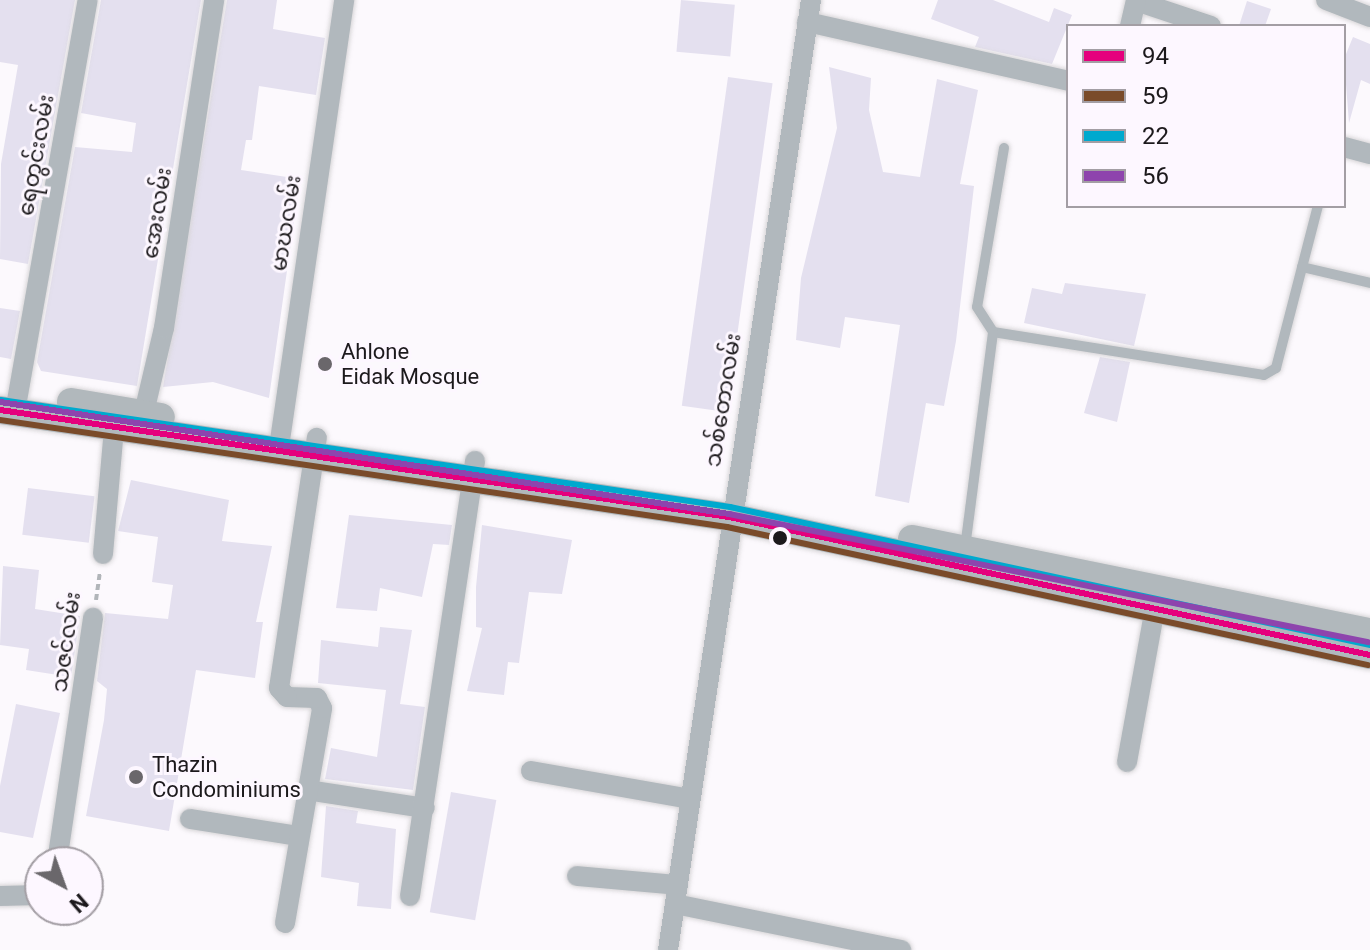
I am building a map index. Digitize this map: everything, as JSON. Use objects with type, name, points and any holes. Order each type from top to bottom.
[{"type":"main road","points":[[7,402],[132,425],[316,448],[730,510],[1239,614],[1370,632]]},
{"type":"main road","points":[[1239,614],[1370,655]]},
{"type":"street","name":"ရေတွင်းလမ်း","points":[[7,402],[88,0]]},
{"type":"street","name":"အေးလမ်း","points":[[132,425],[214,0]]},
{"type":"street","name":"မာဃလမ်း","points":[[280,444],[344,0]]},
{"type":"street","name":"သစ်တောလမ်း","points":[[668,950],[730,510],[811,0]]},
{"type":"street","points":[[1130,24],[1136,0],[1205,24]]},
{"type":"street","points":[[1326,0],[1369,15]]},
{"type":"street","points":[[807,22],[1066,81]]},
{"type":"street","points":[[1346,148],[1370,154]]},
{"type":"street","points":[[103,554],[132,425]]},
{"type":"street","points":[[285,923],[322,701],[287,697],[279,688],[316,448]]},
{"type":"street","points":[[410,896],[476,471]]},
{"type":"street","points":[[1127,762],[1157,596]]},
{"type":"street","name":"သဇင်လမ်း","points":[[59,846],[93,618]]},
{"type":"street","points":[[531,771],[690,799]]},
{"type":"street","points":[[307,790],[425,808]]},
{"type":"street","points":[[190,819],[299,836]]},
{"type":"street","points":[[577,876],[676,895],[859,946],[901,950]]},
{"type":"street","points":[[0,896],[24,895]]},
{"type":"lane","points":[[964,559],[993,332],[977,307],[1004,148]]},
{"type":"lane","points":[[993,332],[1251,378],[1276,368],[1317,208]]},
{"type":"lane","points":[[1302,267],[1370,283]]},
{"type":"path","name":"သဇင်လမ်း","points":[[93,618],[103,554]]},
{"type":"building","points":[[0,0],[75,0],[28,264],[0,259],[1,164],[18,65],[0,62]]},
{"type":"building","points":[[101,0],[201,0],[137,386],[41,371],[37,362],[75,147],[132,152],[136,123],[81,113]]},
{"type":"building","points":[[227,0],[277,0],[273,29],[325,38],[316,95],[259,86],[252,140],[246,140],[241,170],[300,179],[269,398],[213,382],[163,387]]},
{"type":"building","points":[[681,0],[735,5],[730,57],[676,52]]},
{"type":"building","points":[[938,0],[993,0],[1049,22],[1054,8],[1072,15],[1052,64],[975,47],[979,37],[931,19]]},
{"type":"building","points":[[1247,1],[1271,9],[1266,24],[1240,24]]},
{"type":"building","points":[[1353,37],[1370,44],[1370,84],[1361,80],[1349,123],[1346,85],[1346,54]]},
{"type":"building","points":[[829,67],[871,78],[869,110],[883,172],[920,177],[937,79],[978,90],[960,184],[974,186],[956,341],[944,406],[926,403],[909,503],[875,496],[900,325],[845,317],[840,348],[796,340],[801,278],[837,128]]},
{"type":"building","points":[[728,77],[773,83],[726,412],[682,406]]},
{"type":"building","points":[[1065,283],[1146,294],[1134,346],[1024,323],[1032,288],[1062,294]]},
{"type":"building","points":[[0,308],[20,311],[11,359],[0,357]]},
{"type":"building","points":[[1100,357],[1130,362],[1117,422],[1084,413]]},
{"type":"building","points":[[131,480],[229,500],[222,541],[272,546],[256,622],[263,622],[255,678],[196,670],[169,831],[86,816],[107,689],[97,681],[105,613],[168,619],[173,585],[152,582],[158,537],[118,531]]},
{"type":"building","points":[[28,488],[95,496],[89,543],[22,535]]},
{"type":"building","points":[[349,515],[452,525],[449,545],[433,544],[422,597],[380,588],[377,611],[336,608]]},
{"type":"building","points":[[482,525],[572,540],[562,594],[529,592],[519,663],[508,662],[504,695],[467,691],[482,628],[476,627],[476,587]]},
{"type":"building","points":[[3,566],[39,570],[35,609],[80,616],[71,677],[26,670],[29,649],[0,645]]},
{"type":"building","points":[[380,627],[412,630],[400,704],[425,707],[413,790],[325,779],[331,748],[377,757],[386,690],[318,683],[321,640],[378,647]]},
{"type":"building","points":[[16,704],[60,713],[33,838],[0,832],[0,786]]},
{"type":"building","points":[[451,792],[496,800],[475,920],[430,912]]},
{"type":"building","points":[[326,806],[358,811],[356,823],[396,829],[391,909],[357,906],[359,883],[321,877]]},
{"type":"transit line","name":"22","points":[[1,400],[730,507],[1370,645]]},
{"type":"transit line","name":"56","points":[[0,402],[729,514],[1368,642]]},
{"type":"transit line","name":"94","points":[[0,410],[729,517],[1370,655]]},
{"type":"transit line","name":"59","points":[[0,420],[727,527],[1368,665]]},
{"type":"place","name":"Ahlone Eidak Mosque","points":[[325,364]]},
{"type":"place","name":"Thazin Condominiums","points":[[136,777]]}]
